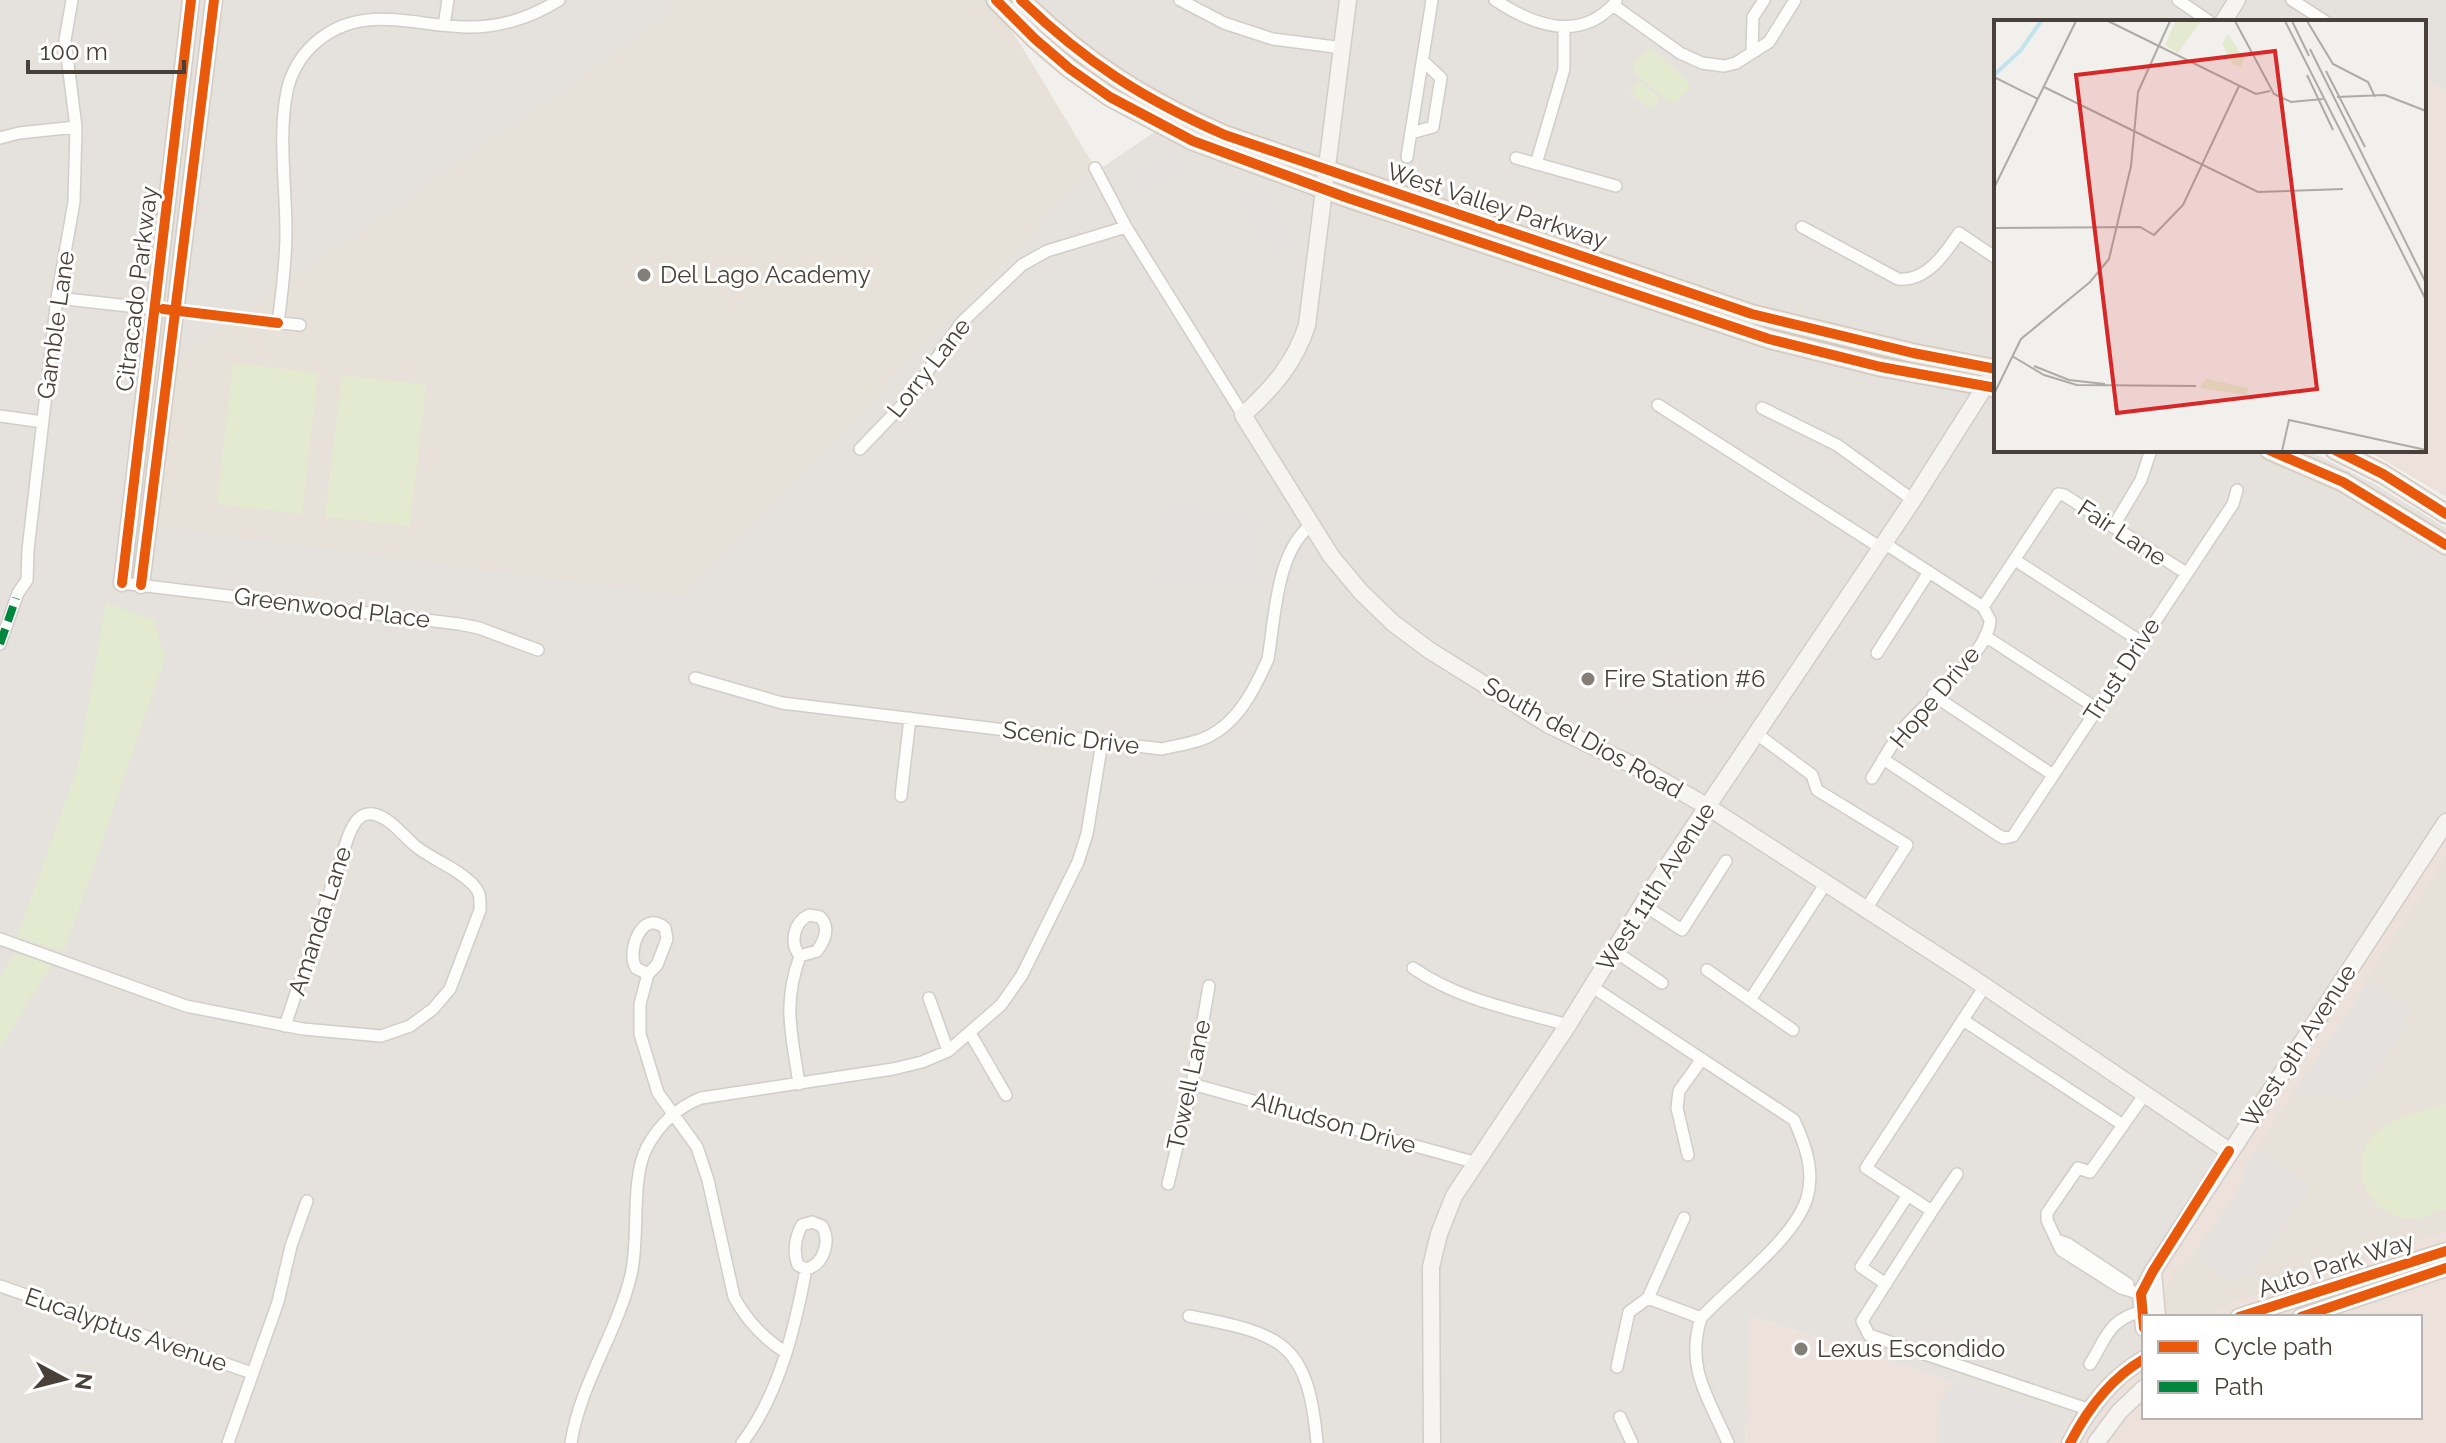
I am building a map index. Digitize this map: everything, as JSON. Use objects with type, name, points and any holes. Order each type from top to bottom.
[{"type":"main road","name":"West Valley Parkway","points":[[996,0],[1070,69],[1121,103],[1193,141],[1325,189],[1769,339],[1881,367],[1991,387]]},
{"type":"main road","name":"West Valley Parkway","points":[[1021,0],[1097,66],[1153,101],[1225,135],[1752,314],[1899,350],[1994,369]]},
{"type":"main road","points":[[2274,452],[2343,482],[2446,545]]},
{"type":"main road","points":[[2339,452],[2383,474],[2446,514]]},
{"type":"street","name":"Gamble Lane","points":[[0,644],[18,593],[27,580],[57,298],[74,202],[76,127],[65,40],[72,0]]},
{"type":"street","name":"Citracado Parkway","points":[[122,583],[191,0]]},
{"type":"street","name":"Citracado Parkway","points":[[141,585],[214,0]]},
{"type":"street","points":[[444,25],[448,0]]},
{"type":"street","points":[[278,323],[286,254],[285,106],[291,78],[309,49],[332,31],[364,19],[467,27],[501,24],[539,12],[559,0]]},
{"type":"street","points":[[1180,0],[1224,23],[1273,39],[1343,48]]},
{"type":"street","points":[[1243,415],[1287,369],[1307,325],[1348,0]]},
{"type":"street","points":[[1407,157],[1432,0]]},
{"type":"street","points":[[1495,0],[1538,24],[1564,27],[1593,21],[1615,3],[1680,53],[1702,63],[1724,66],[1736,63],[1769,42],[1795,0]]},
{"type":"street","points":[[1752,53],[1753,17],[1764,0]]},
{"type":"street","points":[[2178,0],[2207,20]]},
{"type":"street","points":[[2224,20],[2237,0]]},
{"type":"street","points":[[2292,0],[2323,20]]},
{"type":"street","points":[[1536,164],[1564,69],[1564,27]]},
{"type":"street","points":[[1411,133],[1433,127],[1437,103],[1441,78],[1423,61]]},
{"type":"street","points":[[0,138],[76,127]]},
{"type":"street","points":[[1516,158],[1616,186]]},
{"type":"street","name":"South del Dios Road","points":[[1095,168],[1126,227],[1310,526],[1361,592],[1393,623],[1429,650],[1549,725],[1649,773],[1708,807],[1985,986],[2229,1151]]},
{"type":"street","name":"Lorry Lane","points":[[860,449],[910,397],[961,323],[1022,265],[1047,251],[1126,227]]},
{"type":"street","points":[[1802,227],[1898,279],[1907,280],[1925,273],[1959,233],[1994,257]]},
{"type":"street","points":[[57,298],[300,325]]},
{"type":"street","name":"West 11th Avenue","points":[[1432,1443],[1431,1267],[1439,1234],[1454,1196],[1568,1025],[1642,904],[1991,387]]},
{"type":"street","points":[[1658,405],[1983,607],[2015,560],[2140,641]]},
{"type":"street","points":[[1762,408],[1837,445],[1913,500]]},
{"type":"street","points":[[0,416],[43,422]]},
{"type":"street","points":[[2113,527],[2141,480],[2150,452]]},
{"type":"street","name":"Trust Drive","points":[[1883,759],[1998,835],[2004,838],[2013,836],[2233,504],[2237,490]]},
{"type":"street","name":"Fair Lane","points":[[2015,560],[2058,494],[2186,573]]},
{"type":"street","name":"Scenic Drive","points":[[695,678],[782,703],[1162,749],[1209,736],[1240,710],[1268,659],[1283,572],[1290,550],[1310,526]]},
{"type":"street","points":[[1877,653],[1929,572]]},
{"type":"street","name":"Greenwood Place","points":[[122,583],[459,624],[479,628],[538,650]]},
{"type":"street","name":"Hope Drive","points":[[1872,778],[1902,731],[1933,695],[1956,677],[1985,636],[1990,620],[1983,607]]},
{"type":"street","points":[[1985,636],[2096,708]]},
{"type":"street","points":[[1933,695],[2053,775]]},
{"type":"street","points":[[901,796],[910,718]]},
{"type":"street","points":[[1757,734],[1812,775],[1817,790],[1907,845],[1866,909]]},
{"type":"street","points":[[571,1443],[580,1405],[619,1319],[632,1271],[641,1161],[660,1125],[690,1102],[701,1098],[922,1062],[948,1051],[970,1033],[1001,1005],[1022,975],[1078,862],[1087,834],[1102,742]]},
{"type":"street","name":"Amanda Lane","points":[[0,939],[186,1006],[285,1026],[381,1036],[410,1026],[433,1009],[450,989],[480,910],[480,897],[474,886],[416,847],[387,820],[365,814],[356,821],[346,843],[285,1026]]},
{"type":"street","name":"West 9th Avenue","points":[[2143,1302],[2153,1271],[2446,822]]},
{"type":"street","points":[[1642,904],[1682,930],[1726,861]]},
{"type":"street","points":[[1750,1000],[1826,883]]},
{"type":"street","points":[[1613,950],[1662,983]]},
{"type":"street","points":[[799,1084],[788,1005],[792,977],[800,956]]},
{"type":"street","points":[[1413,968],[1464,996],[1568,1025]]},
{"type":"street","points":[[1707,970],[1793,1030]]},
{"type":"street","points":[[648,974],[640,1004],[640,1034],[658,1093],[701,1156],[734,1297],[744,1315],[768,1341],[785,1352]]},
{"type":"street","name":"Towell Lane","points":[[1168,1184],[1192,1084],[1209,986]]},
{"type":"street","points":[[1591,986],[1794,1120],[1806,1145],[1810,1175],[1807,1199],[1784,1237],[1701,1318],[1696,1335],[1696,1371],[1728,1443]]},
{"type":"street","points":[[1932,1211],[1866,1168],[1985,986]]},
{"type":"street","points":[[929,998],[948,1051]]},
{"type":"street","points":[[1963,1020],[2123,1125]]},
{"type":"street","points":[[970,1033],[1006,1095]]},
{"type":"street","points":[[1688,1155],[1677,1108],[1679,1091],[1702,1059]]},
{"type":"street","name":"Alhudson Drive","points":[[1192,1084],[1477,1163]]},
{"type":"street","points":[[2143,1302],[2126,1282],[2059,1241],[2047,1220],[2051,1206],[2078,1168],[2090,1172],[2145,1094]]},
{"type":"street","points":[[1957,1174],[1862,1321],[1869,1335],[2090,1410]]},
{"type":"street","points":[[1886,1284],[1861,1267],[1908,1195]]},
{"type":"street","points":[[228,1443],[278,1302],[291,1246],[307,1201]]},
{"type":"street","points":[[1617,1367],[1629,1312],[1648,1298],[1684,1218]]},
{"type":"street","name":"Auto Park Way","points":[[2245,1315],[2446,1251]]},
{"type":"street","name":"Auto Park Way","points":[[2307,1315],[2446,1268]]},
{"type":"street","points":[[742,1443],[773,1387],[806,1269]]},
{"type":"street","points":[[2090,1364],[2115,1323],[2143,1302],[2153,1271]]},
{"type":"street","name":"Eucalyptus Avenue","points":[[0,1286],[252,1373]]},
{"type":"street","points":[[1648,1298],[1701,1318]]},
{"type":"street","points":[[1189,1316],[1265,1334],[1293,1357],[1305,1375],[1311,1392],[1317,1443]]},
{"type":"street","points":[[2070,1443],[2090,1410],[2124,1372],[2142,1360]]},
{"type":"street","points":[[2096,1443],[2119,1412],[2142,1390]]},
{"type":"street","points":[[1620,1417],[1632,1443]]},
{"type":"shaded area","points":[[0,0],[993,0],[1097,171],[1171,121],[1091,74],[1034,27],[1008,0],[2446,0],[2446,91],[2426,80],[2426,20],[1994,20],[1994,452],[2311,452],[2376,485],[2446,528],[2446,822],[2152,1315],[2142,1315],[2142,1370],[2128,1381],[2087,1432],[2068,1419],[1751,1316],[1745,1443],[0,1443]]},
{"type":"shaded area","name":"Del Lago Academy","points":[[673,0],[978,0],[1018,40],[1095,168],[683,596],[126,522],[144,382],[665,18]]},
{"type":"shaded area","points":[[2426,80],[2446,91],[2446,497],[2370,452],[2426,452]]},
{"type":"shaded area","points":[[1175,148],[1187,170],[1144,195],[1131,173]]},
{"type":"shaded area","points":[[1262,184],[1299,243],[1275,258],[1239,199]]},
{"type":"shaded area","points":[[1160,504],[1263,516],[1258,561],[1260,570],[1266,572],[1264,587],[1204,578],[1203,587],[1153,581]]},
{"type":"shaded area","points":[[2446,822],[2446,1443],[1745,1443],[1750,1316],[2069,1419],[2087,1432],[2128,1381],[2142,1370],[2142,1419],[2422,1419],[2422,1315],[2144,1315],[2141,1294]]},
{"type":"shaded area","points":[[2446,856],[2446,1232],[2237,1301],[2213,1312],[2164,1315],[2164,1296],[2172,1273],[2192,1254],[2238,1192],[2246,1165],[2255,1149],[2356,1000],[2367,982],[2364,980]]},
{"type":"shaded area","points":[[2368,982],[2412,1010],[2405,1020],[2407,1024],[2358,1098],[2291,1094],[2307,1075]]},
{"type":"shaded area","points":[[2255,1149],[2311,1186],[2250,1278],[2238,1278],[2234,1284],[2195,1258],[2238,1192],[2246,1165]]},
{"type":"shaded area","points":[[1955,1382],[2069,1419],[2054,1443],[1937,1443],[1938,1403]]},
{"type":"green space","points":[[1646,50],[1653,50],[1688,81],[1689,88],[1677,102],[1669,102],[1634,72],[1633,64]]},
{"type":"green space","points":[[1639,80],[1660,99],[1651,110],[1629,91]]},
{"type":"green space","points":[[233,363],[318,373],[302,514],[217,504]]},
{"type":"green space","points":[[342,375],[426,385],[410,526],[325,517]]},
{"type":"green space","points":[[106,603],[154,620],[165,658],[64,952],[17,937],[78,767]]},
{"type":"green space","points":[[15,953],[52,964],[0,1049],[0,977]]},
{"type":"green space","points":[[2446,1104],[2446,1209],[2425,1216],[2404,1218],[2378,1206],[2369,1195],[2361,1170],[2362,1156],[2368,1143],[2392,1122]]},
{"type":"marked path","points":[[0,644],[16,598]]},
{"type":"cycle path","points":[[122,583],[191,0]]},
{"type":"cycle path","points":[[141,585],[214,0]]},
{"type":"cycle path","points":[[996,0],[1070,69],[1110,97],[1193,141],[1348,198],[1769,339],[1881,367],[1994,388]]},
{"type":"cycle path","points":[[1021,0],[1068,42],[1116,77],[1225,135],[1752,314],[1913,353],[1994,369]]},
{"type":"cycle path","points":[[163,309],[278,323]]},
{"type":"cycle path","points":[[2274,452],[2343,482],[2446,545]]},
{"type":"cycle path","points":[[2339,452],[2383,474],[2446,514]]},
{"type":"cycle path","points":[[2143,1315],[2141,1294],[2153,1271],[2229,1151]]},
{"type":"cycle path","points":[[2245,1315],[2446,1251]]},
{"type":"cycle path","points":[[2307,1315],[2446,1268]]},
{"type":"cycle path","points":[[2070,1443],[2101,1396],[2142,1360]]},
{"type":"place","name":"Del Lago Academy","points":[[644,275]]},
{"type":"place","name":"Fire Station #6","points":[[1588,679]]},
{"type":"place","name":"Lexus Escondido","points":[[1801,1349]]}]
